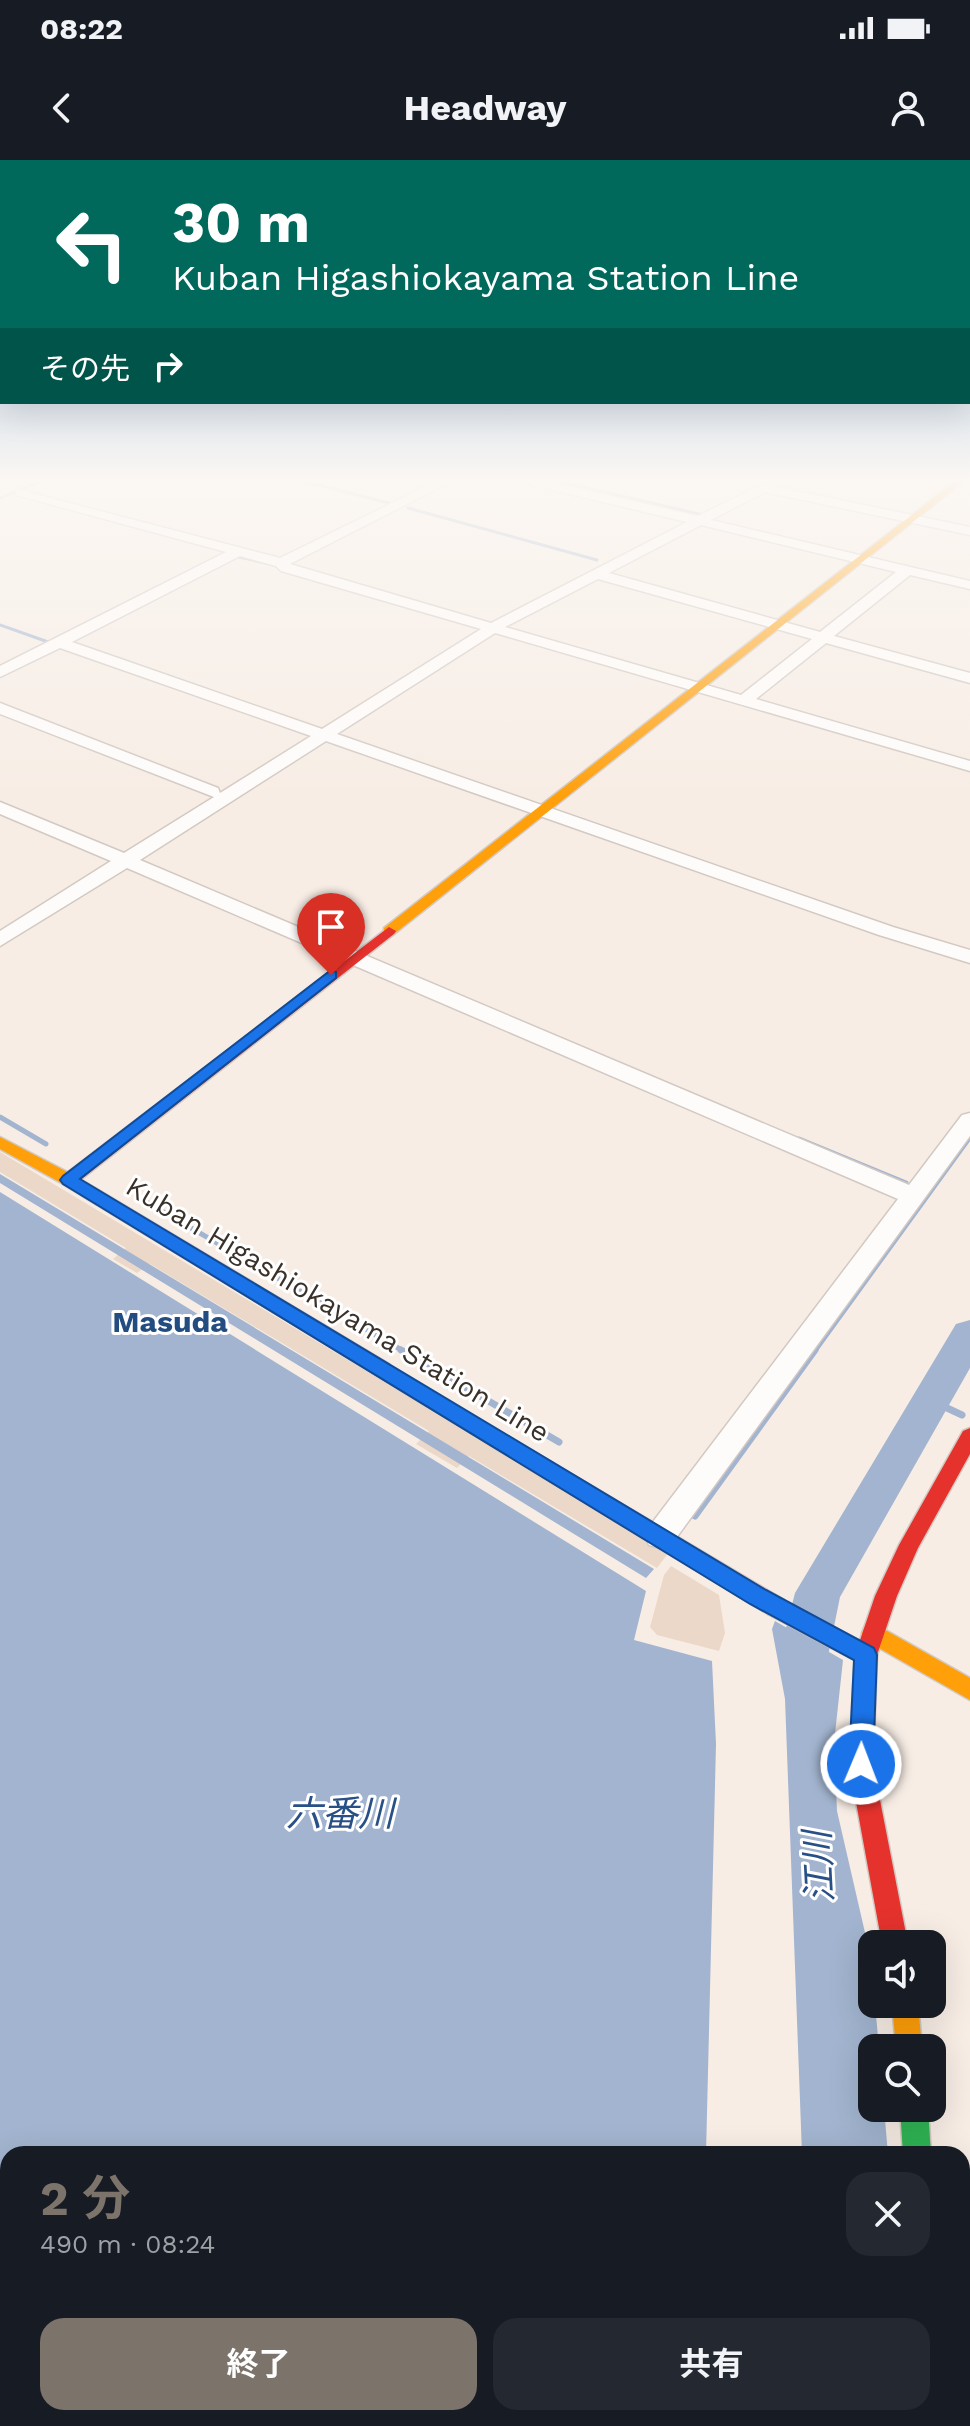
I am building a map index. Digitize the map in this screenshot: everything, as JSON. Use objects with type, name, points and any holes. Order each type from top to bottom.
[{"type":"main road","name":"Kuban Higashiokayama Station Line","points":[[832,588],[69,1180],[778,1608],[866,1655]]},
{"type":"main road","points":[[0,1142],[69,1180]]},
{"type":"main road","points":[[892,1930],[861,1764],[866,1655],[909,1545],[970,1436]]},
{"type":"main road","points":[[873,1633],[970,1690]]},
{"type":"main road","points":[[915,2122],[916,2146]]},
{"type":"street","points":[[0,672],[168,588]]},
{"type":"street","points":[[357,588],[970,766]]},
{"type":"street","points":[[0,925],[119,858],[487,627],[563,588]]},
{"type":"street","points":[[487,627],[568,588]]},
{"type":"street","points":[[645,588],[970,678]]},
{"type":"street","points":[[744,699],[884,588]]},
{"type":"street","points":[[62,643],[970,957]]},
{"type":"street","points":[[0,708],[212,792]]},
{"type":"street","points":[[0,940],[212,792],[317,733]]},
{"type":"street","points":[[0,807],[913,1196]]},
{"type":"street","points":[[660,1536],[970,1120]]},
{"type":"shaded area","points":[[0,1152],[669,1552],[657,1568],[469,1456],[457,1468],[416,1444],[429,1431],[150,1264],[137,1273],[113,1259],[126,1248],[0,1172]]},
{"type":"shaded area","points":[[671,1566],[719,1595],[725,1633],[719,1651],[657,1635],[650,1627],[664,1575]]},
{"type":"water","points":[[0,1174],[654,1569],[646,1578],[0,1183]]},
{"type":"water","name":"六番川","points":[[0,1192],[646,1591],[634,1640],[712,1661],[716,1744],[706,2146],[0,2146]]},
{"type":"water","points":[[775,1621],[843,1660],[834,1743],[837,1811],[864,1930],[858,1930],[858,2018],[876,2018],[878,2034],[858,2034],[858,2122],[885,2122],[887,2146],[802,2146],[785,1699],[772,1629]]},
{"type":"waterway","points":[[0,625],[51,643]]},
{"type":"waterway","points":[[0,1117],[46,1144]]},
{"type":"waterway","points":[[814,1352],[970,1137]]},
{"type":"waterway","points":[[799,1139],[906,1183]]},
{"type":"waterway","points":[[136,1196],[405,1352]]},
{"type":"waterway","name":"江川","points":[[805,1656],[805,1644],[818,1593],[970,1334]]},
{"type":"waterway","points":[[401,1350],[559,1442]]},
{"type":"waterway","points":[[688,1512],[695,1516],[815,1350]]},
{"type":"waterway","points":[[932,1401],[962,1415]]},
{"type":"traffic: fast","points":[[915,2122],[916,2146]]},
{"type":"traffic: slow","points":[[389,931],[823,588]]},
{"type":"traffic: slow","points":[[0,1142],[69,1180],[382,1369]]},
{"type":"traffic: slow","points":[[776,1607],[866,1655]]},
{"type":"traffic: slow","points":[[873,1633],[970,1690]]},
{"type":"traffic: slow","points":[[906,2018],[908,2034]]},
{"type":"traffic: jam","points":[[69,1180],[389,931]]},
{"type":"traffic: jam","points":[[382,1369],[776,1607]]},
{"type":"traffic: jam","points":[[892,1930],[861,1764],[866,1655],[886,1596],[909,1545],[970,1436]]},
{"type":"district","name":"Masuda","points":[[170,1322]]},
{"type":"route","points":[[331,975],[69,1180],[758,1597],[866,1655],[861,1764]]}]
